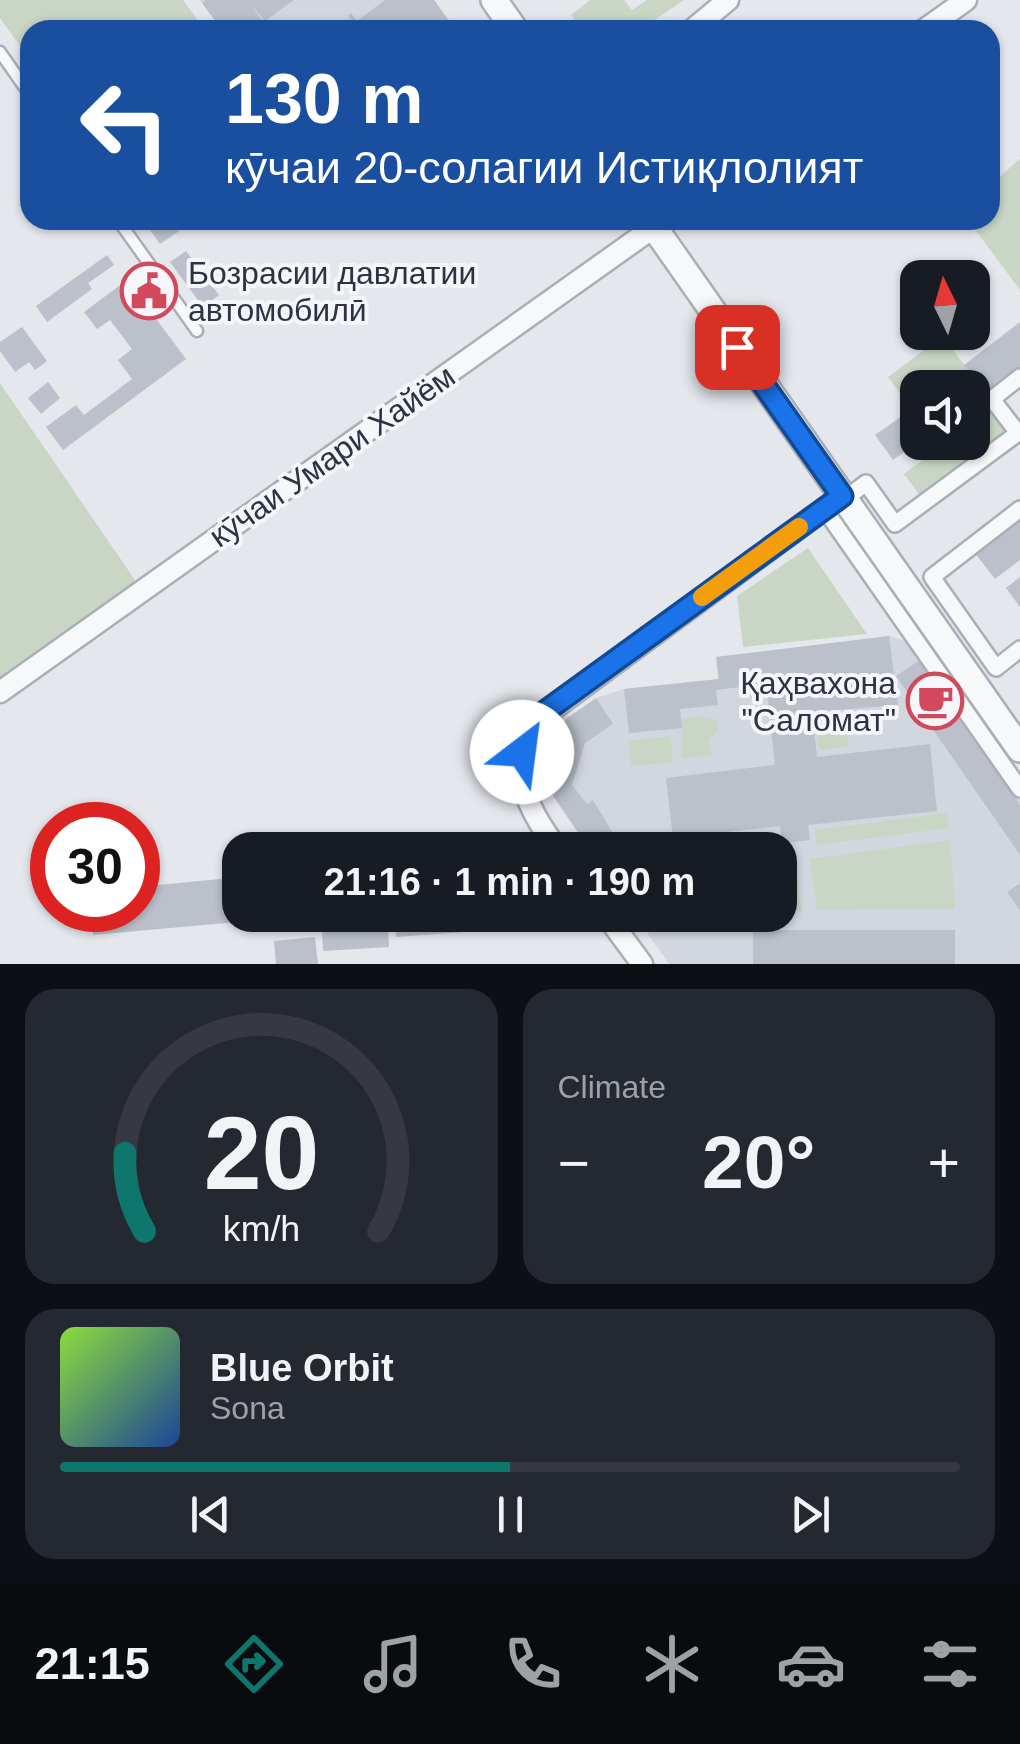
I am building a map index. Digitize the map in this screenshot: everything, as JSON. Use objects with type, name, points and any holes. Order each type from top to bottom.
[{"type":"street","points":[[704,20],[728,0]]},
{"type":"street","points":[[938,20],[966,0]]},
{"type":"street","name":"кӯчаи Умари Хайём","points":[[0,692],[645,230]]},
{"type":"street","points":[[661,230],[1020,750]]},
{"type":"street","points":[[545,832],[522,791],[522,752],[534,724],[866,484],[895,524],[1018,434],[992,398],[1020,376]]},
{"type":"street","points":[[843,498],[827,513],[1020,790]]},
{"type":"street","points":[[1020,509],[932,577],[996,668],[1020,650]]},
{"type":"street","points":[[618,932],[642,964]]},
{"type":"lane","points":[[0,52],[20,81]]},
{"type":"lane","points":[[125,230],[198,332]]},
{"type":"shaded area","points":[[200,0],[434,0],[448,20],[215,20]]},
{"type":"shaded area","points":[[889,636],[910,642],[1020,801],[1020,964],[669,964],[647,932],[797,932],[797,832],[578,832],[543,781],[566,719],[596,698],[624,689],[718,679],[716,657]]},
{"type":"green space","points":[[0,0],[183,0],[198,20],[20,20],[20,46],[0,18]]},
{"type":"green space","points":[[590,0],[624,0],[632,10],[647,0],[684,0],[655,20],[574,20],[571,15]]},
{"type":"green space","points":[[1020,159],[1020,290],[975,230],[1000,230],[1000,176]]},
{"type":"green space","points":[[924,350],[953,350],[968,370],[900,370],[900,393],[888,377]]},
{"type":"green space","points":[[0,383],[137,583],[0,680]]},
{"type":"green space","points":[[990,400],[1016,435],[990,454]]},
{"type":"green space","points":[[923,460],[982,460],[925,502],[904,474]]},
{"type":"green space","points":[[808,548],[867,634],[743,647],[737,596]]},
{"type":"green space","points":[[701,716],[717,721],[718,731],[708,740],[712,755],[681,759],[682,719]]},
{"type":"green space","points":[[846,723],[849,746],[819,750],[816,727]]},
{"type":"green space","points":[[670,736],[673,762],[631,766],[629,741]]},
{"type":"green space","points":[[947,813],[949,828],[817,845],[815,830]]},
{"type":"green space","points":[[950,840],[955,909],[817,910],[810,859]]},
{"type":"green space","points":[[797,875],[802,912],[797,912]]},
{"type":"building","points":[[294,0],[266,20],[250,4],[262,20],[215,20],[202,3]]},
{"type":"building","points":[[385,0],[434,0],[448,20],[358,20]]},
{"type":"building","points":[[150,230],[179,231],[160,244]]},
{"type":"building","points":[[186,251],[219,295],[203,307],[170,262]]},
{"type":"building","points":[[107,255],[114,265],[88,283],[92,289],[47,322],[36,306]]},
{"type":"building","points":[[127,280],[186,359],[63,450],[46,427],[76,405],[84,415],[132,379],[118,360],[132,349],[110,320],[97,329],[84,312]]},
{"type":"building","points":[[1020,322],[1020,373],[990,396],[990,370],[968,370],[964,365],[984,350],[990,350],[990,345]]},
{"type":"building","points":[[22,327],[47,361],[35,370],[29,362],[15,372],[0,351],[0,342]]},
{"type":"building","points":[[48,382],[60,398],[41,414],[28,398]]},
{"type":"building","points":[[900,417],[900,455],[893,460],[875,435]]},
{"type":"building","points":[[1020,517],[1020,560],[995,579],[974,552]]},
{"type":"building","points":[[1020,577],[1020,607],[1006,588]]},
{"type":"building","points":[[889,636],[898,705],[812,712],[817,757],[930,744],[937,811],[808,825],[810,840],[797,841],[797,832],[781,832],[780,826],[726,832],[672,832],[666,778],[775,765],[766,684],[716,690],[718,705],[680,709],[682,728],[629,733],[624,689],[719,679],[716,657]]},
{"type":"building","points":[[920,660],[1013,792],[1020,806],[1020,855],[896,676]]},
{"type":"building","points":[[596,698],[613,724],[585,743],[572,785],[587,804],[593,800],[612,832],[578,832],[543,781],[566,719]]},
{"type":"building","points":[[222,879],[222,923],[160,929],[160,885]]},
{"type":"building","points":[[1020,883],[1020,910],[1007,892]]},
{"type":"building","points":[[955,930],[955,964],[753,964],[753,932]]},
{"type":"building","points":[[322,932],[388,932],[389,947],[323,951]]},
{"type":"building","points":[[396,932],[463,932],[396,937]]},
{"type":"building","points":[[315,937],[318,964],[276,964],[274,941]]},
{"type":"slow traffic","points":[[702,597],[799,527]]},
{"type":"place","name":"Бозрасии давлатии автомобилӣ","points":[[149,291]]},
{"type":"place","name":"Қаҳвахона \"Саломат\"","points":[[935,701]]},
{"type":"route","points":[[522,752],[526,738],[543,713],[842,496],[737,347]]}]
